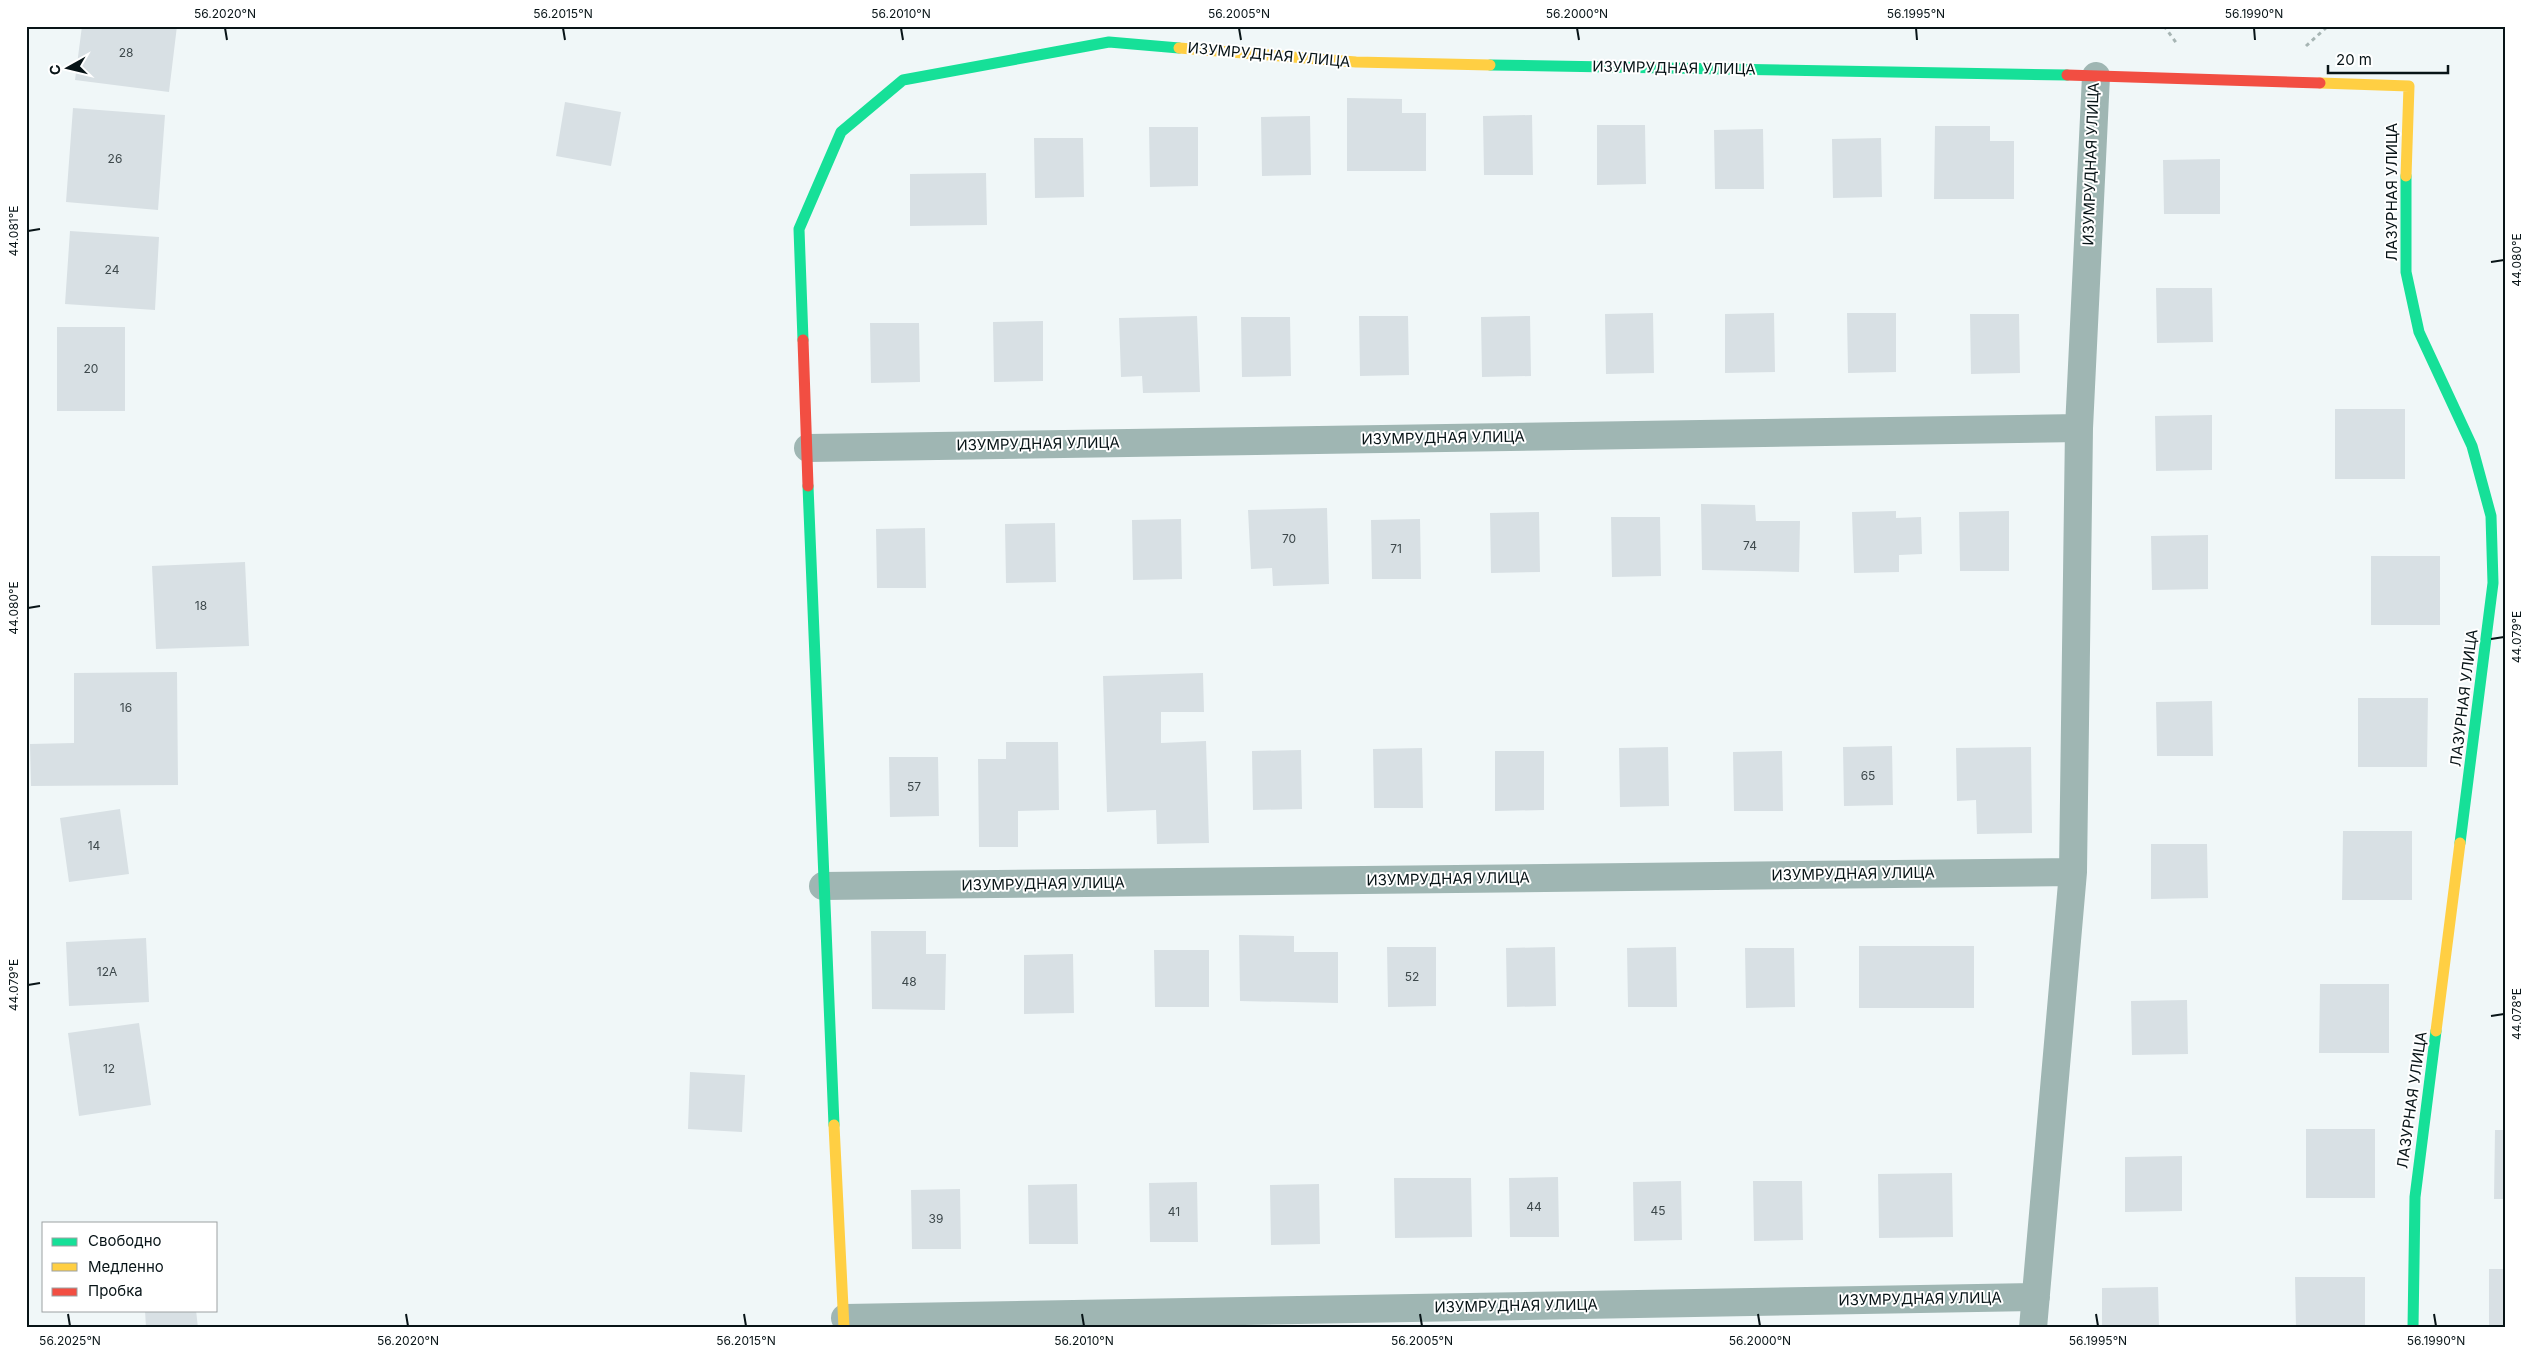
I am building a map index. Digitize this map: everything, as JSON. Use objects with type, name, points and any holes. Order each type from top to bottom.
[{"type":"street","name":"ИЗУМРУДНАЯ УЛИЦА","points":[[2034,1328],[2073,872],[2079,428],[2096,76],[1356,62],[1109,42],[902,80],[841,132],[799,229],[808,448],[2079,428]]},
{"type":"street","name":"ЛАЗУРНАЯ УЛИЦА","points":[[2096,76],[2408,86],[2404,216],[2406,272],[2419,332],[2474,455],[2491,516],[2493,583],[2415,1197],[2413,1328]]},
{"type":"street","points":[[808,448],[823,886],[844,1323]]},
{"type":"street","name":"ИЗУМРУДНАЯ УЛИЦА","points":[[823,886],[2073,872]]},
{"type":"street","name":"ИЗУМРУДНАЯ УЛИЦА","points":[[844,1323],[2036,1296]]},
{"type":"building","points":[[82,26],[177,26],[169,92],[75,80]]},
{"type":"building","points":[[1347,98],[1402,99],[1402,113],[1426,113],[1426,171],[1347,171]]},
{"type":"building","points":[[565,102],[621,112],[611,166],[556,156]]},
{"type":"building","points":[[73,108],[165,115],[158,210],[66,202]]},
{"type":"building","points":[[1532,115],[1533,175],[1484,175],[1483,116]]},
{"type":"building","points":[[1310,116],[1311,175],[1262,176],[1261,117]]},
{"type":"building","points":[[1597,125],[1645,125],[1646,184],[1597,185]]},
{"type":"building","points":[[1935,126],[1990,126],[1990,141],[2014,141],[2014,199],[1934,199]]},
{"type":"building","points":[[1149,127],[1198,127],[1198,186],[1150,187]]},
{"type":"building","points":[[1763,129],[1764,189],[1715,189],[1714,130]]},
{"type":"building","points":[[1034,138],[1083,138],[1084,197],[1035,198]]},
{"type":"building","points":[[1881,138],[1882,197],[1833,198],[1832,139]]},
{"type":"building","points":[[2220,159],[2220,214],[2164,214],[2163,160]]},
{"type":"building","points":[[986,173],[987,225],[910,226],[910,174]]},
{"type":"building","points":[[70,231],[159,237],[155,310],[65,304]]},
{"type":"building","points":[[2156,288],[2212,288],[2213,342],[2157,343]]},
{"type":"building","points":[[1653,313],[1654,373],[1606,374],[1605,314]]},
{"type":"building","points":[[1774,313],[1775,372],[1725,373],[1725,314]]},
{"type":"building","points":[[1847,313],[1896,313],[1896,372],[1848,373]]},
{"type":"building","points":[[1970,314],[2019,314],[2020,373],[1971,374]]},
{"type":"building","points":[[1197,316],[1200,392],[1143,393],[1142,376],[1121,377],[1119,318]]},
{"type":"building","points":[[1359,316],[1408,316],[1409,375],[1360,376]]},
{"type":"building","points":[[1530,316],[1531,376],[1482,377],[1481,317]]},
{"type":"building","points":[[1241,317],[1290,317],[1291,376],[1242,377]]},
{"type":"building","points":[[1043,321],[1043,381],[994,382],[993,322]]},
{"type":"building","points":[[870,323],[919,323],[920,382],[871,383]]},
{"type":"building","points":[[57,327],[125,327],[125,411],[57,411]]},
{"type":"building","points":[[2335,409],[2405,409],[2405,479],[2335,479]]},
{"type":"building","points":[[2212,415],[2212,470],[2156,471],[2155,416]]},
{"type":"building","points":[[1701,504],[1755,505],[1756,521],[1800,521],[1799,572],[1702,570]]},
{"type":"building","points":[[1327,508],[1329,584],[1273,586],[1272,568],[1251,569],[1248,510]]},
{"type":"building","points":[[1896,511],[1896,518],[1921,517],[1922,554],[1899,555],[1899,572],[1854,573],[1852,512]]},
{"type":"building","points":[[2009,511],[2009,571],[1960,571],[1959,512]]},
{"type":"building","points":[[1539,512],[1540,572],[1491,573],[1490,513]]},
{"type":"building","points":[[1611,517],[1660,517],[1661,576],[1612,577]]},
{"type":"building","points":[[1181,519],[1182,579],[1133,580],[1132,520]]},
{"type":"building","points":[[1420,519],[1421,579],[1372,579],[1371,520]]},
{"type":"building","points":[[1055,523],[1056,582],[1006,583],[1005,524]]},
{"type":"building","points":[[925,528],[926,588],[877,588],[876,529]]},
{"type":"building","points":[[2208,535],[2208,589],[2152,590],[2151,536]]},
{"type":"building","points":[[2371,556],[2440,556],[2440,625],[2371,625]]},
{"type":"building","points":[[245,562],[249,646],[156,649],[152,566]]},
{"type":"building","points":[[177,672],[178,785],[31,786],[30,744],[74,743],[74,673]]},
{"type":"building","points":[[1203,673],[1204,712],[1161,712],[1161,743],[1206,741],[1209,843],[1157,844],[1156,810],[1107,812],[1103,676]]},
{"type":"building","points":[[2358,698],[2428,698],[2427,767],[2358,767]]},
{"type":"building","points":[[2212,701],[2213,756],[2157,756],[2156,702]]},
{"type":"building","points":[[1006,742],[1058,742],[1059,810],[1018,811],[1018,847],[979,847],[978,759],[1006,759]]},
{"type":"building","points":[[1892,746],[1893,805],[1844,806],[1843,747]]},
{"type":"building","points":[[1668,747],[1669,806],[1620,807],[1619,748]]},
{"type":"building","points":[[2031,747],[2032,833],[1977,834],[1976,800],[1957,801],[1956,748]]},
{"type":"building","points":[[1422,748],[1423,808],[1374,808],[1373,749]]},
{"type":"building","points":[[1301,750],[1302,809],[1253,810],[1252,751]]},
{"type":"building","points":[[1495,751],[1544,751],[1544,810],[1495,811]]},
{"type":"building","points":[[1782,751],[1783,811],[1734,811],[1733,752]]},
{"type":"building","points":[[889,757],[938,757],[939,816],[890,817]]},
{"type":"building","points":[[120,809],[129,874],[69,882],[60,818]]},
{"type":"building","points":[[2343,831],[2412,831],[2412,900],[2342,900]]},
{"type":"building","points":[[2151,844],[2207,844],[2208,898],[2151,899]]},
{"type":"building","points":[[871,931],[926,931],[926,954],[946,954],[945,1010],[872,1009]]},
{"type":"building","points":[[1239,935],[1294,936],[1294,952],[1338,952],[1338,1003],[1240,1001]]},
{"type":"building","points":[[146,938],[149,1002],[69,1006],[66,942]]},
{"type":"building","points":[[1859,946],[1974,946],[1974,1008],[1859,1008]]},
{"type":"building","points":[[1387,947],[1436,947],[1436,1006],[1388,1007]]},
{"type":"building","points":[[1555,947],[1556,1006],[1507,1007],[1506,948]]},
{"type":"building","points":[[1676,947],[1677,1007],[1628,1007],[1627,948]]},
{"type":"building","points":[[1745,948],[1794,948],[1795,1007],[1746,1008]]},
{"type":"building","points":[[1154,950],[1209,950],[1209,1007],[1155,1007]]},
{"type":"building","points":[[1073,954],[1074,1013],[1024,1014],[1024,955]]},
{"type":"building","points":[[2320,984],[2389,984],[2389,1053],[2319,1053]]},
{"type":"building","points":[[2187,1000],[2188,1054],[2132,1055],[2131,1001]]},
{"type":"building","points":[[139,1023],[151,1105],[79,1116],[68,1033]]},
{"type":"building","points":[[690,1072],[745,1075],[742,1132],[688,1129]]},
{"type":"building","points":[[2306,1129],[2375,1129],[2375,1198],[2306,1198]]},
{"type":"building","points":[[2495,1130],[2505,1130],[2505,1199],[2494,1199]]},
{"type":"building","points":[[2182,1156],[2182,1211],[2125,1212],[2125,1157]]},
{"type":"building","points":[[1952,1173],[1953,1237],[1879,1238],[1878,1174]]},
{"type":"building","points":[[1558,1177],[1559,1237],[1510,1237],[1509,1178]]},
{"type":"building","points":[[1394,1178],[1471,1178],[1472,1237],[1395,1238]]},
{"type":"building","points":[[1681,1181],[1682,1240],[1634,1241],[1633,1182]]},
{"type":"building","points":[[1753,1181],[1802,1181],[1803,1240],[1754,1241]]},
{"type":"building","points":[[1197,1182],[1198,1242],[1150,1242],[1149,1183]]},
{"type":"building","points":[[1077,1184],[1078,1244],[1029,1244],[1028,1185]]},
{"type":"building","points":[[1319,1184],[1320,1244],[1271,1245],[1270,1185]]},
{"type":"building","points":[[960,1189],[961,1249],[912,1249],[911,1190]]},
{"type":"building","points":[[2489,1269],[2505,1269],[2505,1328],[2489,1328]]},
{"type":"building","points":[[2295,1277],[2365,1277],[2365,1328],[2296,1328]]},
{"type":"building","points":[[2158,1287],[2159,1328],[2102,1328],[2102,1288]]},
{"type":"building","points":[[145,1312],[196,1312],[198,1328],[146,1328]]},
{"type":"traffic: fast","points":[[803,340],[799,229],[841,132],[903,80],[1109,42],[1179,48]]},
{"type":"traffic: fast","points":[[1490,65],[2067,75]]},
{"type":"traffic: fast","points":[[2406,176],[2406,272],[2419,332],[2472,446],[2491,516],[2493,583],[2460,843]]},
{"type":"traffic: fast","points":[[808,486],[834,1125]]},
{"type":"traffic: fast","points":[[2413,1328],[2415,1197],[2436,1031]]},
{"type":"traffic: slow","points":[[1179,48],[1356,62],[1490,65]]},
{"type":"traffic: slow","points":[[2320,83],[2409,86],[2406,176]]},
{"type":"traffic: slow","points":[[2436,1031],[2460,843]]},
{"type":"traffic: slow","points":[[834,1125],[844,1328]]},
{"type":"traffic: jam","points":[[2067,75],[2320,83]]},
{"type":"traffic: jam","points":[[803,340],[808,486]]}]
